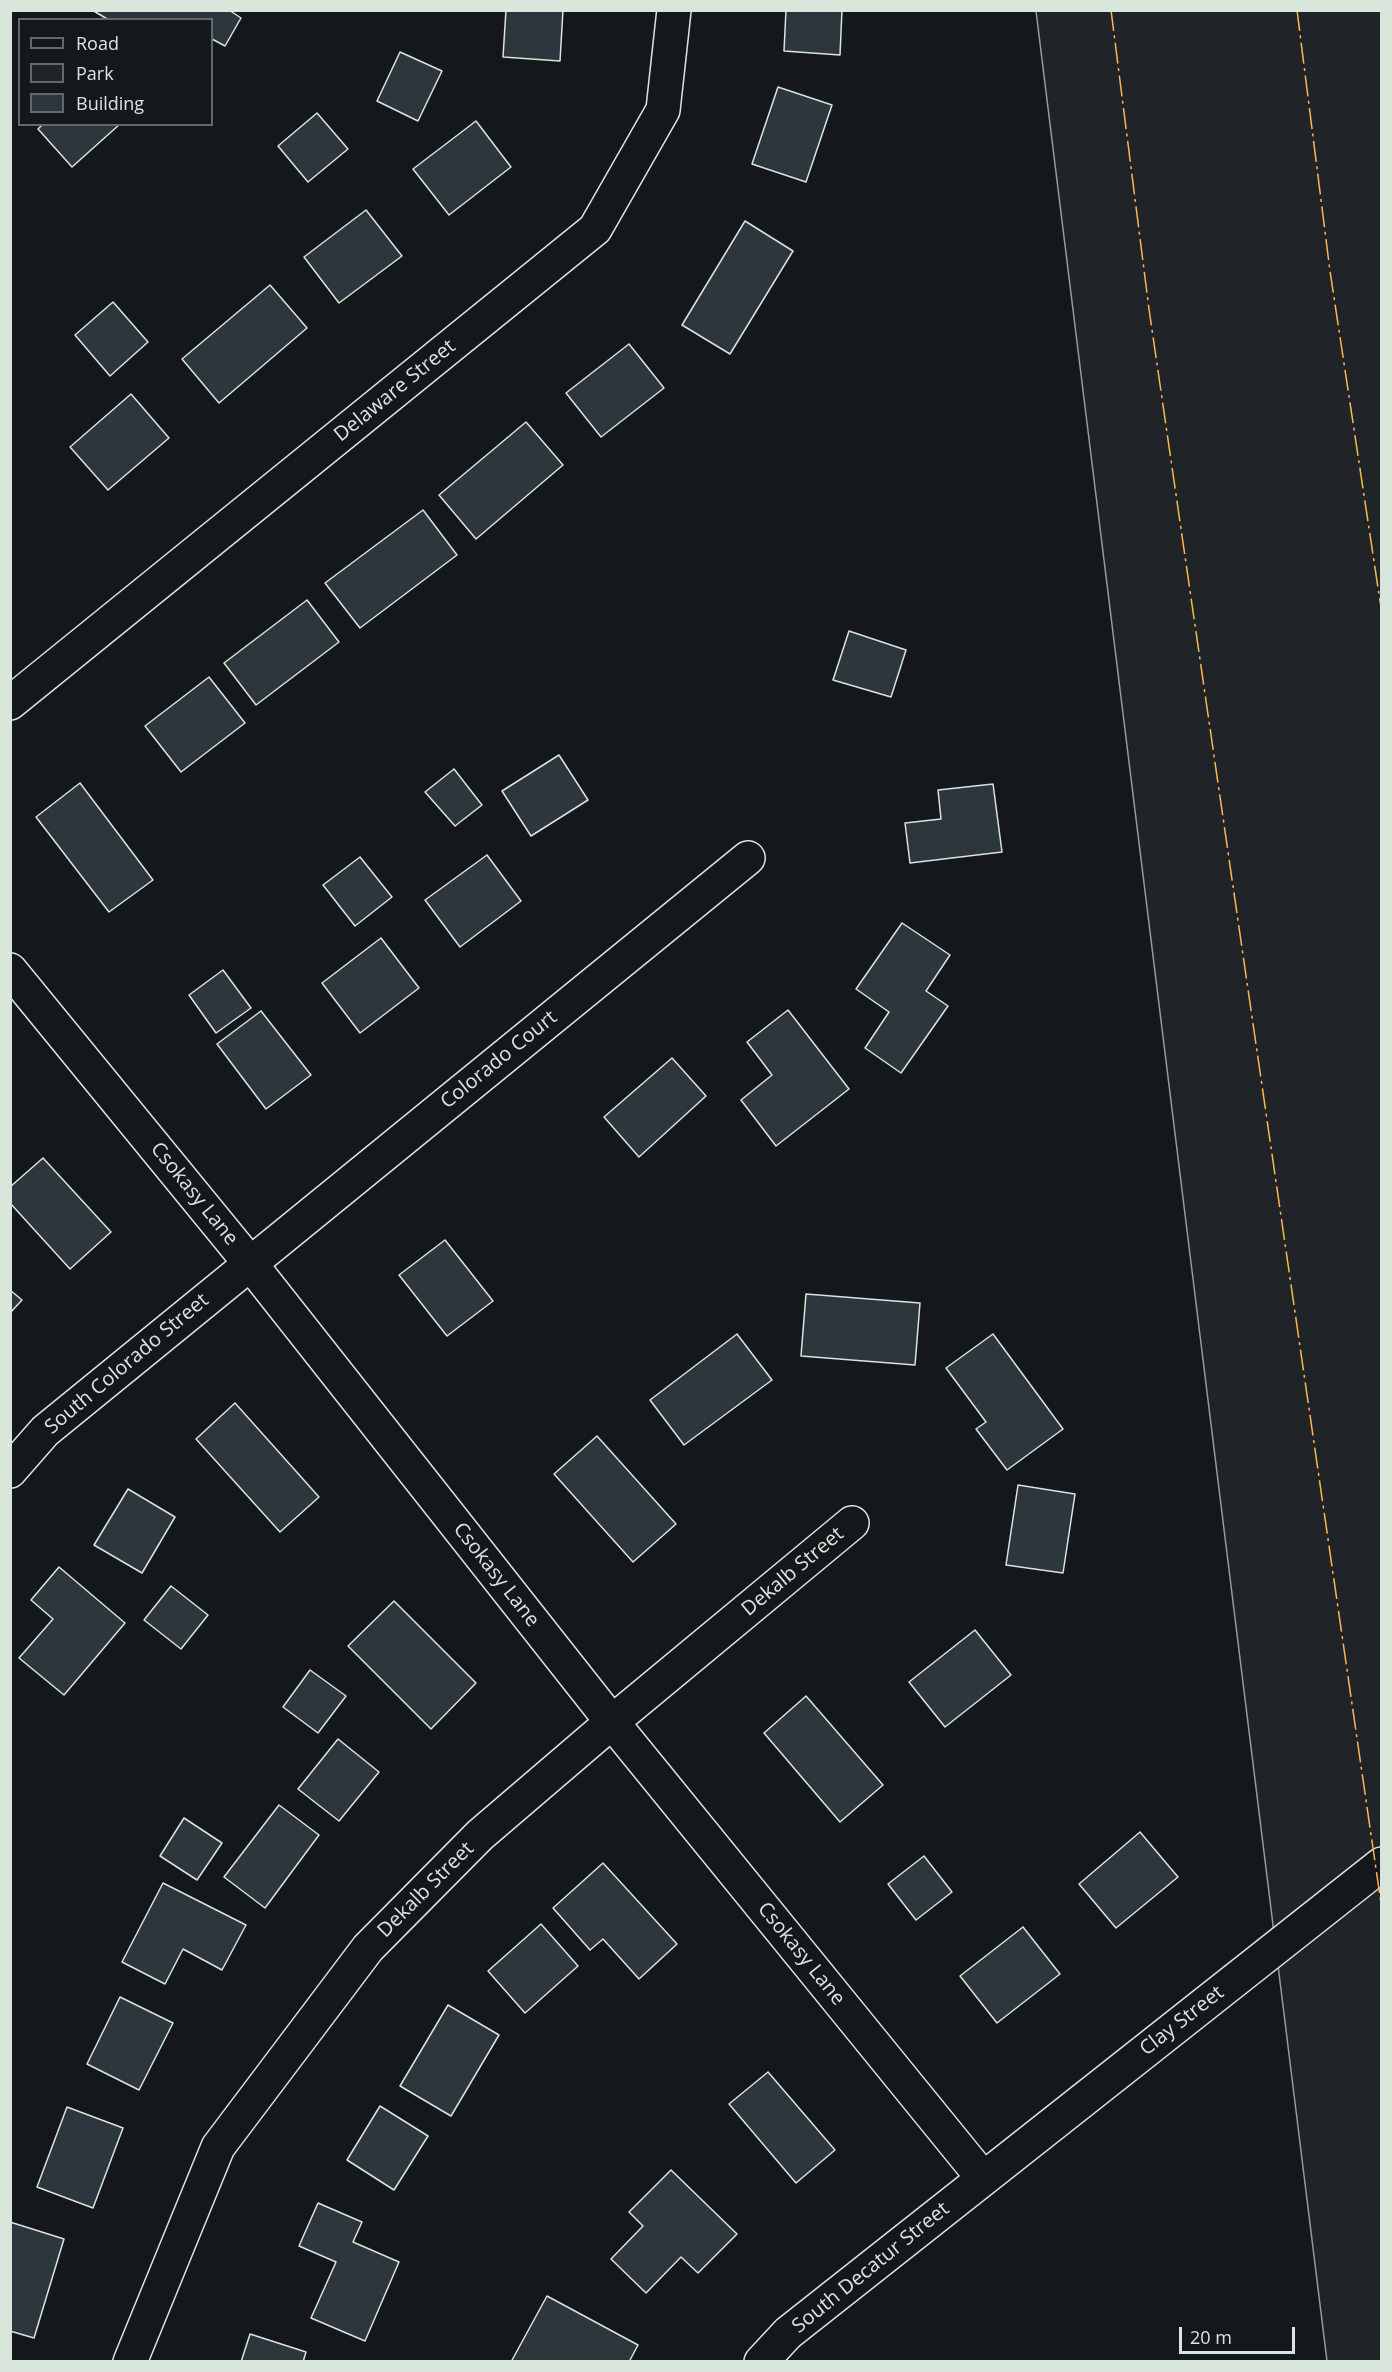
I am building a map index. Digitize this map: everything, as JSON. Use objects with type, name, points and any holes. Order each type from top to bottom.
[{"type":"street","name":"Delaware Street","points":[[10,702],[595,229],[663,110],[674,10]]},
{"type":"street","name":"Colorado Court","points":[[249,1262],[748,858]]},
{"type":"street","name":"Csokasy Lane","points":[[10,970],[249,1262],[612,1722],[983,2178]]},
{"type":"street","name":"South Colorado Street","points":[[10,1471],[45,1431],[249,1262]]},
{"type":"street","name":"Dekalb Street","points":[[130,2361],[218,2147],[368,1948],[480,1835],[852,1523]]},
{"type":"street","name":"Clay Street","points":[[983,2178],[1382,1864]]},
{"type":"street","name":"South Decatur Street","points":[[761,2361],[788,2333],[983,2178]]},
{"type":"green space","points":[[1036,11],[1381,11],[1381,2361],[1327,2361]]},
{"type":"building","points":[[92,10],[229,10],[241,18],[225,46],[213,40],[213,18],[106,18]]},
{"type":"building","points":[[506,10],[563,10],[560,61],[503,57]]},
{"type":"building","points":[[786,10],[842,10],[840,55],[784,51]]},
{"type":"building","points":[[400,52],[442,71],[418,121],[377,101]]},
{"type":"building","points":[[778,87],[832,105],[806,182],[752,164]]},
{"type":"building","points":[[317,113],[348,149],[308,182],[278,146]]},
{"type":"building","points":[[476,121],[511,167],[449,215],[413,169]]},
{"type":"building","points":[[41,126],[118,126],[72,167],[38,129]]},
{"type":"building","points":[[366,210],[402,256],[339,303],[304,257]]},
{"type":"building","points":[[745,221],[793,251],[730,354],[682,325]]},
{"type":"building","points":[[270,285],[307,328],[219,403],[182,359]]},
{"type":"building","points":[[113,302],[148,342],[110,376],[75,335]]},
{"type":"building","points":[[629,344],[664,388],[601,437],[566,393]]},
{"type":"building","points":[[131,394],[169,438],[108,490],[70,447]]},
{"type":"building","points":[[526,422],[563,465],[476,539],[439,495]]},
{"type":"building","points":[[423,510],[457,555],[360,628],[325,583]]},
{"type":"building","points":[[307,600],[339,642],[256,705],[224,663]]},
{"type":"building","points":[[849,631],[906,650],[891,697],[833,680]]},
{"type":"building","points":[[209,677],[245,723],[181,772],[145,726]]},
{"type":"building","points":[[559,755],[588,800],[531,836],[502,791]]},
{"type":"building","points":[[454,769],[482,805],[455,826],[425,792]]},
{"type":"building","points":[[80,783],[153,880],[109,912],[36,817]]},
{"type":"building","points":[[993,784],[1002,852],[910,863],[905,823],[941,819],[938,790]]},
{"type":"building","points":[[487,855],[521,901],[460,947],[425,900]]},
{"type":"building","points":[[360,857],[392,897],[355,926],[323,885]]},
{"type":"building","points":[[902,923],[950,955],[926,991],[948,1006],[901,1073],[865,1048],[889,1012],[856,989]]},
{"type":"building","points":[[381,938],[419,988],[360,1033],[322,983]]},
{"type":"building","points":[[223,970],[251,1008],[216,1033],[189,995]]},
{"type":"building","points":[[788,1010],[849,1089],[776,1146],[741,1100],[772,1075],[747,1042]]},
{"type":"building","points":[[261,1011],[311,1075],[266,1109],[217,1044]]},
{"type":"building","points":[[672,1058],[706,1096],[639,1157],[604,1117]]},
{"type":"building","points":[[43,1158],[111,1232],[70,1269],[10,1203],[10,1187]]},
{"type":"building","points":[[445,1240],[493,1301],[447,1336],[399,1275]]},
{"type":"building","points":[[10,1290],[22,1300],[10,1313]]},
{"type":"building","points":[[806,1294],[920,1303],[915,1365],[801,1356]]},
{"type":"building","points":[[737,1334],[772,1380],[684,1445],[650,1400]]},
{"type":"building","points":[[993,1334],[1063,1429],[1007,1470],[976,1429],[986,1422],[946,1368]]},
{"type":"building","points":[[235,1403],[319,1497],[280,1532],[196,1439]]},
{"type":"building","points":[[597,1436],[676,1524],[633,1562],[554,1474]]},
{"type":"building","points":[[1018,1485],[1075,1494],[1063,1573],[1006,1565]]},
{"type":"building","points":[[128,1489],[175,1517],[142,1573],[94,1545]]},
{"type":"building","points":[[59,1567],[125,1623],[64,1695],[19,1658],[53,1619],[31,1600]]},
{"type":"building","points":[[171,1586],[208,1615],[181,1649],[144,1620]]},
{"type":"building","points":[[394,1601],[476,1683],[431,1729],[348,1646]]},
{"type":"building","points":[[975,1630],[1011,1675],[945,1727],[909,1682]]},
{"type":"building","points":[[310,1670],[346,1696],[318,1733],[283,1707]]},
{"type":"building","points":[[806,1696],[883,1785],[840,1822],[764,1733]]},
{"type":"building","points":[[338,1739],[379,1772],[339,1821],[298,1789]]},
{"type":"building","points":[[279,1805],[319,1835],[265,1908],[224,1877]]},
{"type":"building","points":[[184,1818],[222,1843],[197,1880],[160,1856]]},
{"type":"building","points":[[1140,1832],[1178,1877],[1116,1928],[1079,1884]]},
{"type":"building","points":[[924,1856],[952,1892],[916,1920],[888,1884]]},
{"type":"building","points":[[603,1863],[677,1944],[639,1979],[603,1939],[590,1950],[553,1908]]},
{"type":"building","points":[[163,1883],[246,1925],[222,1970],[183,1949],[165,1984],[122,1962]]},
{"type":"building","points":[[541,1924],[578,1966],[525,2013],[488,1971]]},
{"type":"building","points":[[1023,1927],[1060,1974],[997,2023],[960,1976]]},
{"type":"building","points":[[120,1997],[173,2023],[139,2090],[87,2064]]},
{"type":"building","points":[[448,2005],[499,2035],[451,2116],[400,2086]]},
{"type":"building","points":[[768,2072],[835,2150],[796,2183],[729,2104]]},
{"type":"building","points":[[380,2106],[428,2136],[394,2190],[347,2160]]},
{"type":"building","points":[[67,2107],[123,2128],[93,2208],[37,2187]]},
{"type":"building","points":[[671,2170],[737,2234],[698,2273],[681,2257],[646,2293],[611,2259],[643,2226],[629,2212]]},
{"type":"building","points":[[318,2203],[362,2222],[353,2242],[399,2262],[365,2341],[311,2318],[336,2262],[299,2246]]},
{"type":"building","points":[[10,2222],[64,2239],[34,2338],[10,2331]]},
{"type":"building","points":[[547,2296],[638,2345],[629,2362],[511,2362]]},
{"type":"building","points":[[250,2334],[306,2352],[303,2362],[241,2362]]},
{"type":"power","points":[[1111,10],[1149,309],[1382,1910]]},
{"type":"power","points":[[1297,10],[1330,271],[1382,614]]}]
